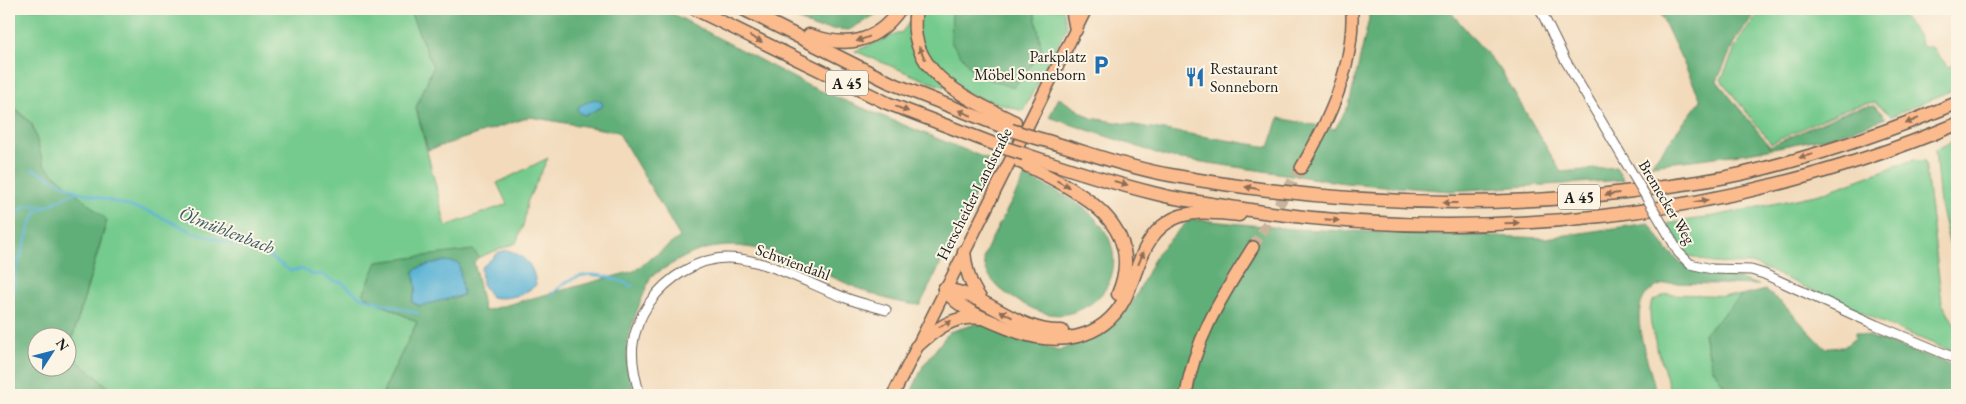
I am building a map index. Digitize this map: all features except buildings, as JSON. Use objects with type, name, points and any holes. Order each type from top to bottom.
[{"type":"highway","name":"A 45","points":[[695,9],[888,103],[1022,158],[1159,195],[1284,215],[1408,224],[1470,225],[1593,217],[1715,199],[1786,183],[1858,161],[1957,124]]},
{"type":"highway","name":"A 45","points":[[743,9],[892,83],[1051,141],[1168,175],[1300,195],[1358,200],[1465,204],[1591,196],[1706,181],[1742,174],[1852,143],[1957,103]]},
{"type":"highway","points":[[760,18],[827,41],[852,42],[876,34],[900,9]]},
{"type":"highway","points":[[916,9],[914,32],[923,57],[931,68],[952,88],[1013,126]]},
{"type":"highway","points":[[1072,9],[1076,30]]},
{"type":"highway","points":[[944,289],[965,292],[1032,327],[1052,332],[1082,327],[1099,317],[1112,303],[1122,282],[1125,257],[1118,233],[1105,215],[1085,196],[1022,158]]},
{"type":"highway","points":[[916,347],[948,322],[970,316],[1041,339],[1067,339],[1080,336],[1100,327],[1118,309],[1148,242],[1169,222],[1190,214],[1205,212],[1246,216],[1284,215]]},
{"type":"highway","points":[[964,250],[967,274],[972,288],[984,302]]},
{"type":"highway","points":[[944,289],[953,300],[981,318]]},
{"type":"main road","name":"Herscheider Landstraße","points":[[892,395],[1086,9]]},
{"type":"main road","points":[[1301,168],[1324,130],[1334,105],[1350,47],[1352,9]]},
{"type":"main road","points":[[1186,395],[1192,361],[1207,322],[1252,247]]},
{"type":"street","name":"Bremecker Weg","points":[[1540,9],[1564,58],[1678,252],[1690,264],[1712,269],[1745,269],[1764,274],[1876,325],[1957,359]]},
{"type":"street","name":"Schwiendahl","points":[[640,395],[635,377],[632,338],[642,314],[657,292],[684,271],[707,262],[727,258],[752,261],[846,298],[886,310]]},
{"type":"green space","points":[[9,9],[409,9],[433,67],[416,108],[446,226],[507,204],[497,183],[548,158],[527,202],[524,223],[516,243],[479,257],[473,250],[363,295],[417,322],[384,390],[384,395],[118,395],[78,361],[78,326],[76,326],[107,221],[68,195],[44,165],[32,124],[12,105],[9,105]]},
{"type":"green space","points":[[409,9],[664,9],[809,86],[992,161],[920,305],[893,301],[867,292],[788,258],[761,250],[734,246],[706,249],[685,257],[651,276],[634,320],[627,348],[627,363],[636,395],[384,395],[384,390],[417,322],[363,295],[377,262],[473,250],[479,257],[474,262],[484,311],[634,271],[680,237],[618,132],[530,117],[428,150],[416,108],[433,67]],"holes":[[[445,261],[460,297],[438,300],[419,306],[412,302],[416,289],[414,271],[420,267]]]},
{"type":"green space","points":[[778,9],[885,9],[849,30],[815,28]]},
{"type":"green space","points":[[919,9],[952,9],[951,42],[1042,51],[1034,9],[1063,9],[1067,27],[1023,111],[929,82],[855,51],[902,32]]},
{"type":"green space","points":[[952,9],[1034,9],[1042,51],[1013,88],[975,74],[951,42]]},
{"type":"green space","points":[[1368,9],[1448,9],[1500,69],[1561,172],[1616,167],[1624,180],[1451,191],[1345,183],[1168,157],[1049,117],[1059,98],[1091,118],[1269,147],[1279,118],[1335,129],[1349,105],[1369,19]]},
{"type":"green space","points":[[1658,9],[1759,9],[1736,39],[1717,81],[1770,146],[1850,110],[1874,105],[1886,118],[1834,136],[1748,153],[1651,165],[1701,100]]},
{"type":"green space","points":[[1762,9],[1897,9],[1918,35],[1922,45],[1933,48],[1948,67],[1957,64],[1957,88],[1892,116],[1874,102],[1848,108],[1771,143],[1721,80],[1739,40]]},
{"type":"green space","points":[[9,105],[32,124],[44,165],[107,220],[76,326],[28,326],[28,376],[78,376],[78,361],[118,395],[9,395]]},
{"type":"green space","points":[[1957,139],[1957,304],[1950,247],[1940,205],[1935,150]]},
{"type":"green space","points":[[1912,160],[1925,161],[1942,303],[1957,328],[1957,351],[1946,349],[1893,327],[1754,264],[1713,263],[1687,255],[1667,224],[1820,194]]},
{"type":"green space","points":[[1025,176],[1076,202],[1094,217],[1109,239],[1113,253],[1113,267],[1110,280],[1104,291],[1094,301],[1081,309],[1059,315],[1044,313],[1023,304],[1005,293],[988,274],[984,263],[986,251]]},
{"type":"green space","points":[[1190,219],[1293,229],[1546,238],[1649,223],[1667,250],[1685,266],[1699,273],[1722,273],[1759,285],[1671,283],[1653,288],[1643,298],[1639,312],[1640,328],[1656,395],[910,395],[923,366],[949,332],[979,323],[1058,351],[1106,332],[1132,304],[1157,253]]},
{"type":"green space","points":[[1765,290],[1784,305],[1825,348],[1844,347],[1855,338],[1855,332],[1957,366],[1957,395],[1730,395],[1712,367],[1704,334],[1741,296]]},
{"type":"green space","points":[[1667,294],[1741,296],[1704,335],[1712,367],[1730,395],[1670,395],[1653,333],[1650,310],[1652,301]]},
{"type":"water","points":[[594,99],[601,101],[603,106],[586,115],[581,114],[577,110],[579,106]]},
{"type":"water","points":[[508,250],[520,256],[528,263],[533,272],[536,285],[526,292],[515,296],[491,297],[482,284],[481,268],[499,252]]},
{"type":"water","points":[[445,261],[459,263],[463,295],[420,306],[412,302],[416,289],[414,271],[420,267]]},
{"type":"waterway","points":[[32,169],[77,191]]},
{"type":"waterway","name":"Ölmühlenbach","points":[[9,322],[12,311],[15,274],[32,220],[38,211],[77,191],[150,212],[193,232],[264,253],[291,271],[302,269],[312,275],[322,274],[332,281],[341,282],[360,297],[418,313]]},
{"type":"waterway","points":[[9,220],[25,206],[45,205]]},
{"type":"waterway","name":"Ölmühlenbach","points":[[551,296],[569,281],[588,275],[609,277],[632,286]]},
{"type":"tunnel","points":[[1253,247],[1301,168]]},
{"type":"place","name":"Parkplatz Möbel Sonneborn","points":[[1101,65]]},
{"type":"place","name":"Restaurant Sonneborn","points":[[1195,77]]}]
